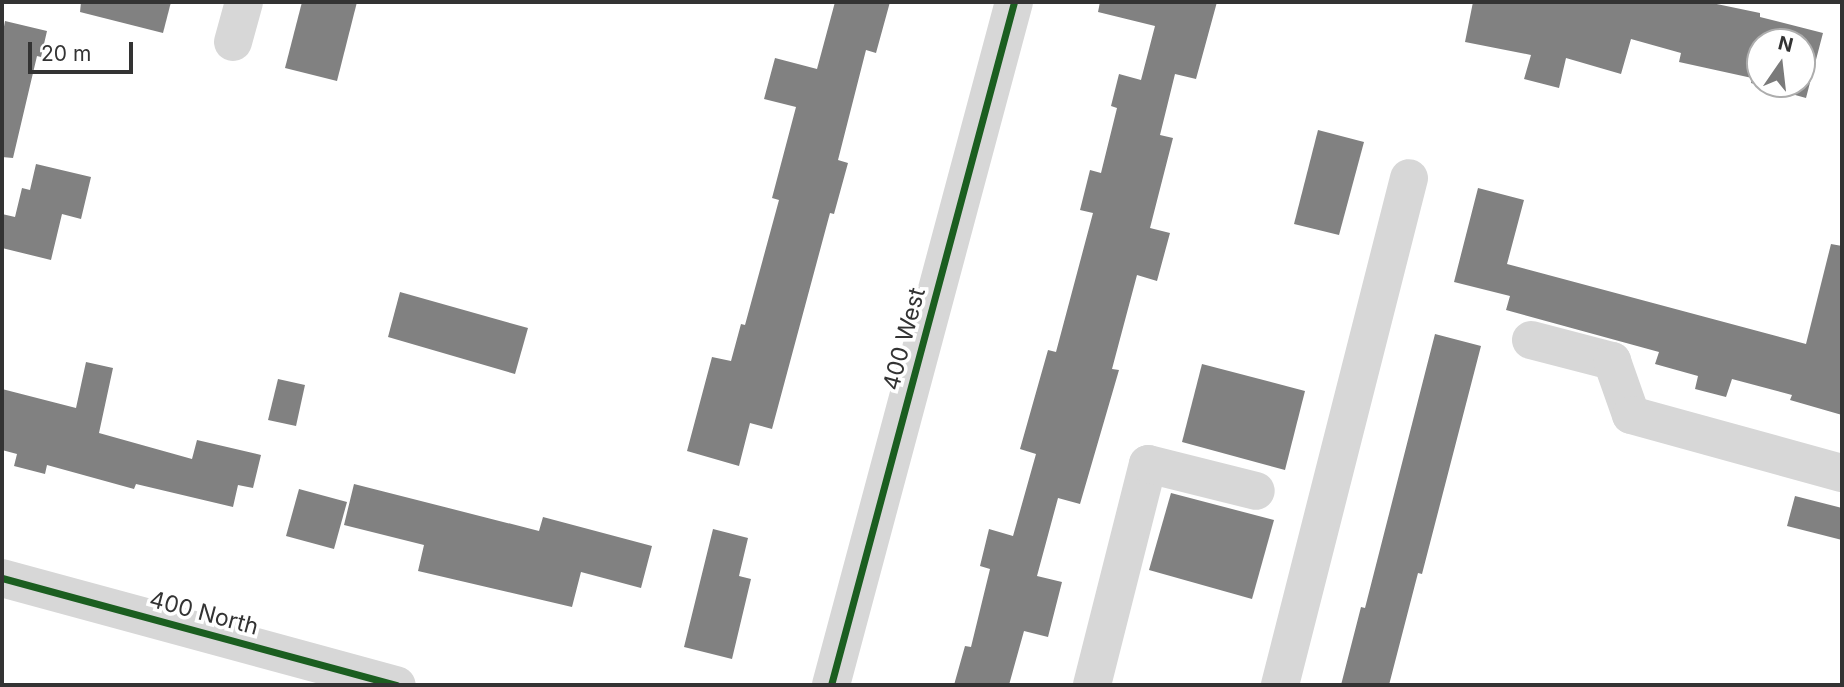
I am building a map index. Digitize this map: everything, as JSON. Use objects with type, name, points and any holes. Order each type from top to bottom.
[{"type":"street","points":[[233,42],[244,2]]},
{"type":"street","name":"400 West","points":[[831,685],[1014,2]]},
{"type":"street","points":[[1280,685],[1409,178]]},
{"type":"street","points":[[1531,340],[1612,361],[1631,415],[1842,474]]},
{"type":"street","points":[[1092,685],[1148,464],[1256,491]]},
{"type":"street","name":"400 North","points":[[2,578],[397,685]]},
{"type":"building","points":[[81,2],[171,2],[163,33],[80,12]]},
{"type":"building","points":[[302,2],[357,2],[337,81],[285,68]]},
{"type":"building","points":[[835,2],[890,2],[876,53],[866,50],[838,160],[848,163],[834,214],[830,213],[772,429],[750,423],[739,466],[687,451],[712,357],[731,361],[741,324],[745,325],[779,200],[772,198],[796,107],[764,99],[775,58],[817,69]]},
{"type":"building","points":[[1100,2],[1217,2],[1196,79],[1175,74],[1160,135],[1173,138],[1150,228],[1170,233],[1157,281],[1137,275],[1112,369],[1119,370],[1080,504],[1058,498],[1037,576],[1062,582],[1048,637],[1024,631],[1009,685],[954,685],[965,646],[971,647],[990,569],[980,566],[989,529],[1013,536],[1036,454],[1020,449],[1048,350],[1056,352],[1093,213],[1080,210],[1090,170],[1101,173],[1117,108],[1111,106],[1119,74],[1141,80],[1155,26],[1098,12]]},
{"type":"building","points":[[1473,2],[1707,2],[1760,13],[1760,17],[1803,28],[1746,28],[1746,77],[1679,62],[1681,53],[1631,39],[1621,74],[1566,58],[1559,88],[1524,79],[1531,55],[1465,42]]},
{"type":"building","points":[[5,21],[47,31],[41,57],[37,56],[13,158],[2,157],[2,38]]},
{"type":"building","points":[[1816,31],[1823,33],[1816,60]]},
{"type":"building","points":[[1318,130],[1364,142],[1339,235],[1294,224]]},
{"type":"building","points":[[36,164],[91,177],[81,219],[62,214],[51,260],[2,248],[2,214],[15,217],[22,188],[30,190]]},
{"type":"building","points":[[1478,188],[1524,200],[1507,264],[1806,344],[1831,244],[1842,246],[1842,415],[1790,400],[1792,395],[1732,379],[1726,397],[1695,389],[1698,376],[1655,364],[1659,352],[1506,310],[1510,296],[1454,282]]},
{"type":"building","points":[[400,292],[528,328],[515,374],[388,337]]},
{"type":"building","points":[[1435,334],[1481,346],[1422,574],[1418,573],[1389,685],[1341,685],[1361,607],[1365,608]]},
{"type":"building","points":[[86,362],[113,368],[99,433],[192,459],[197,440],[261,455],[253,488],[238,485],[233,507],[136,484],[134,489],[47,465],[45,474],[14,466],[17,454],[2,450],[2,389],[76,408]]},
{"type":"building","points":[[1202,364],[1305,391],[1285,470],[1182,442]]},
{"type":"building","points":[[278,379],[305,385],[296,426],[268,420]]},
{"type":"building","points":[[354,484],[539,531],[543,517],[652,546],[641,588],[581,572],[572,607],[418,571],[424,545],[344,525]]},
{"type":"building","points":[[299,489],[347,502],[334,549],[286,536]]},
{"type":"building","points":[[1171,493],[1274,520],[1252,599],[1149,570]]},
{"type":"building","points":[[1795,496],[1842,508],[1842,540],[1787,526]]},
{"type":"building","points":[[713,529],[748,538],[739,576],[751,579],[732,659],[684,647]]},
{"type":"cycle path","points":[[831,685],[1014,2]]},
{"type":"cycle path","points":[[2,578],[397,685]]}]
